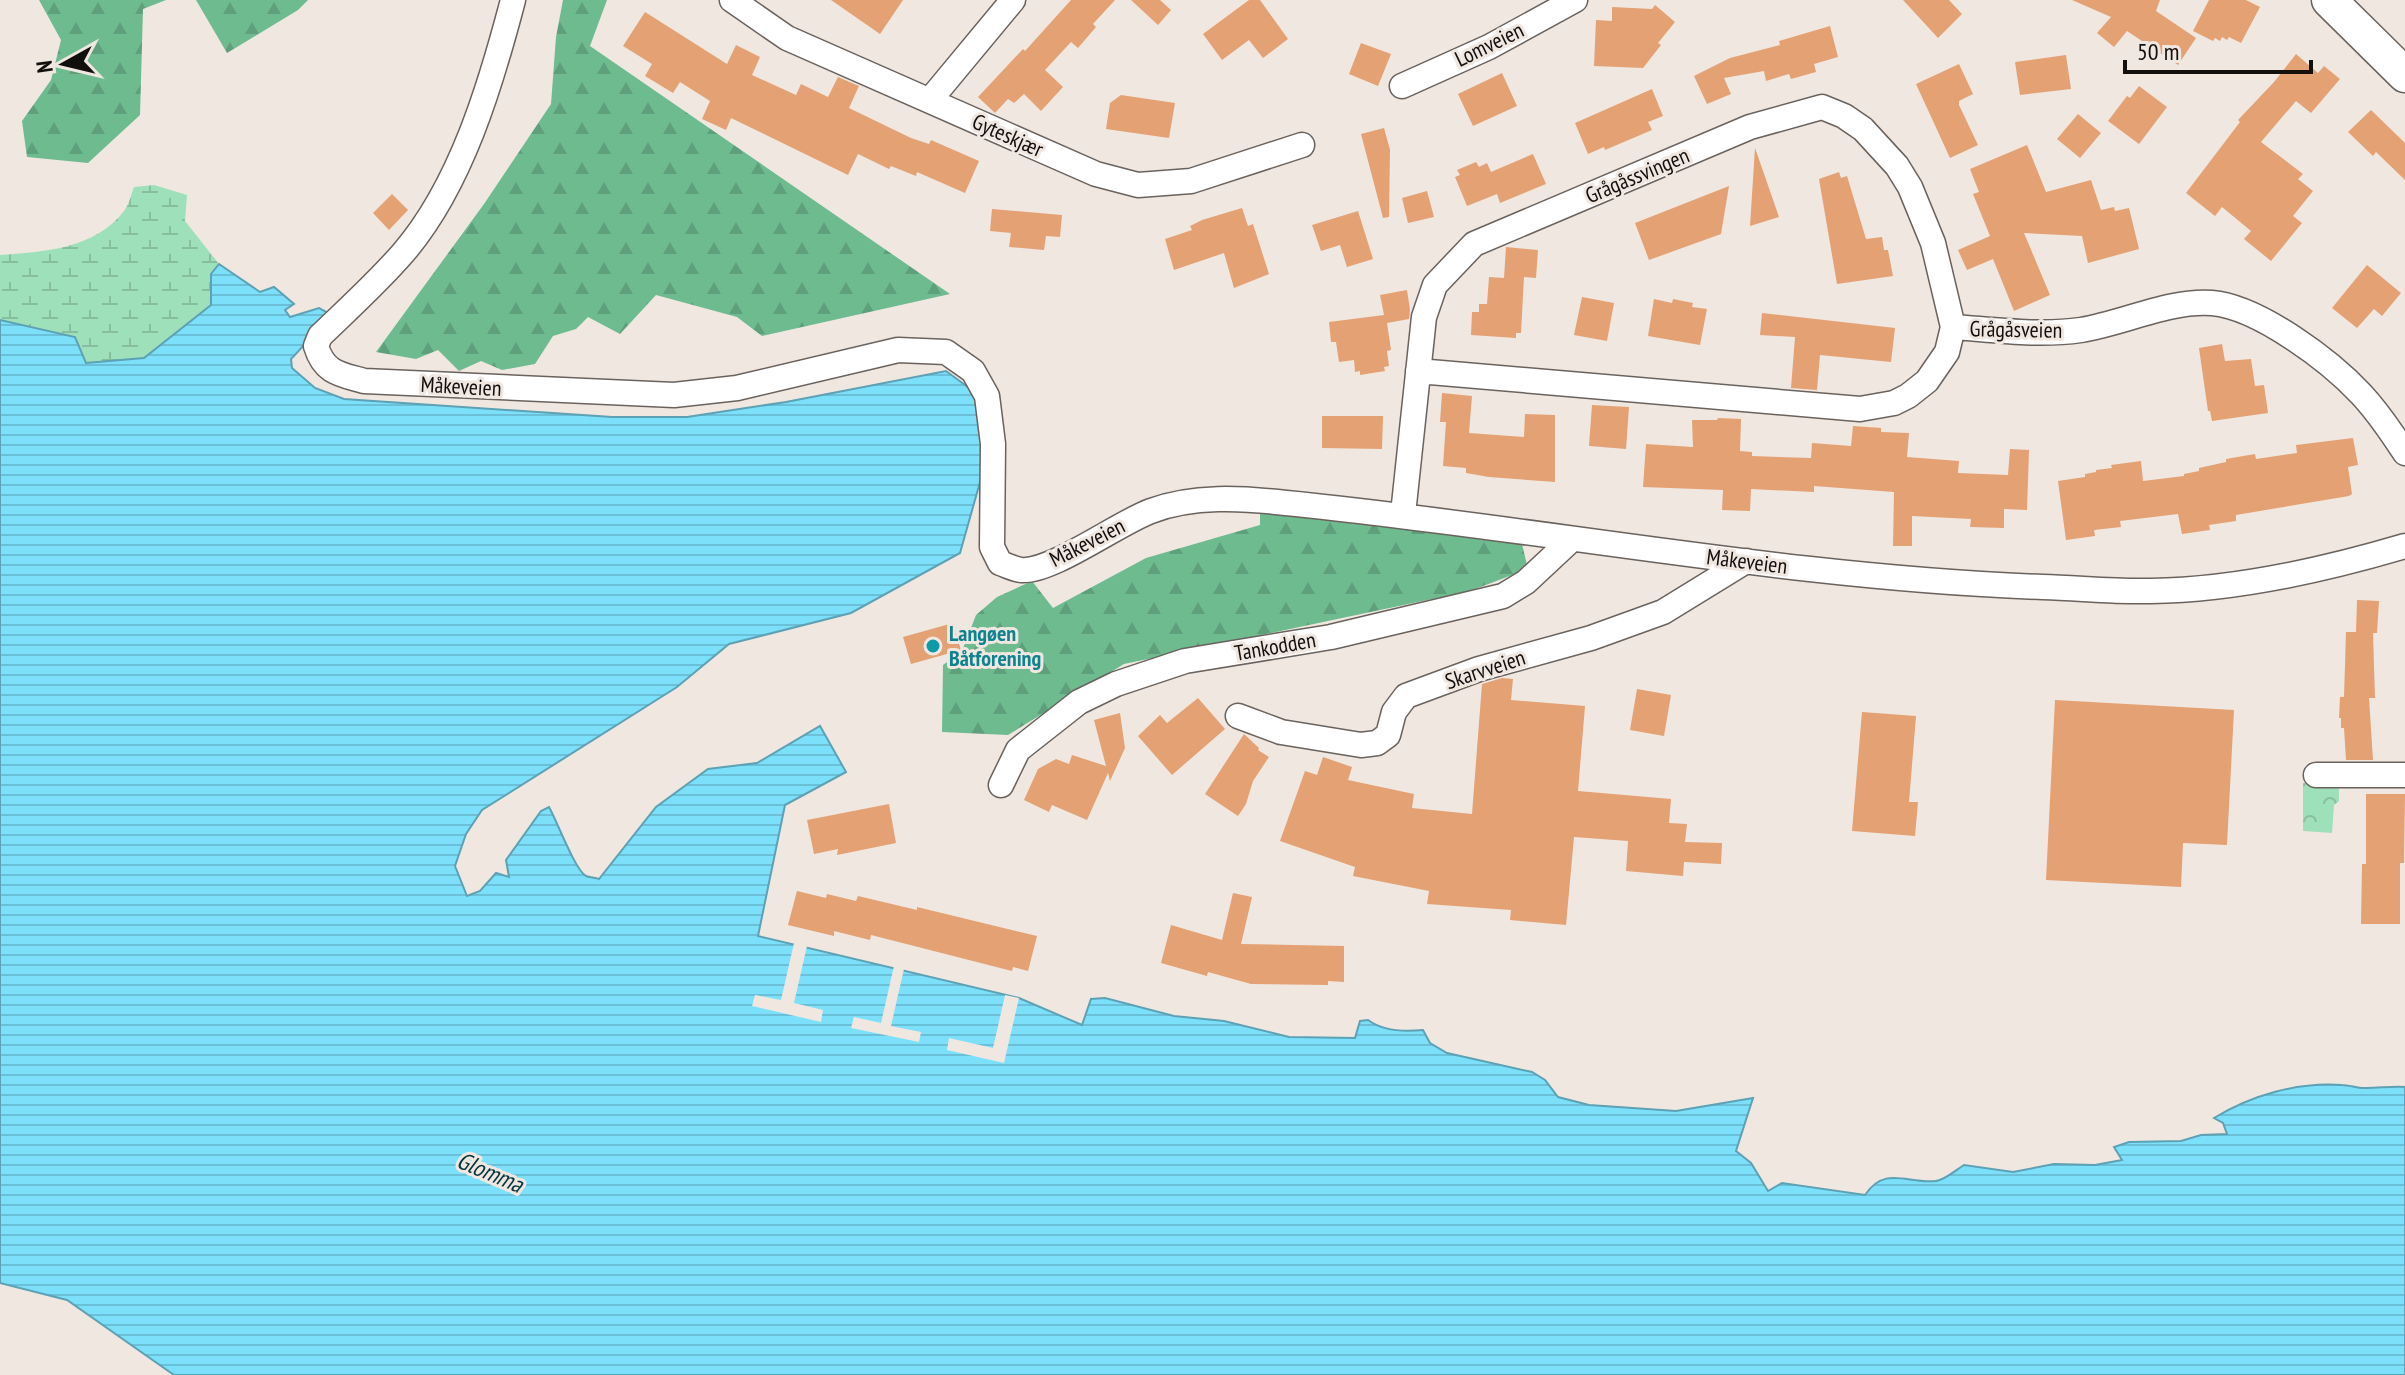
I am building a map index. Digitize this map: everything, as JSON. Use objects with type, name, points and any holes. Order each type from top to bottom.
[{"type":"main road","points":[[2329,0],[2405,75]]},
{"type":"street","name":"Måkeveien","points":[[513,0],[475,126],[434,208],[404,252],[320,336],[316,346],[320,361],[334,372],[364,381],[674,395],[737,388],[898,350],[946,352],[973,371],[987,396],[993,444],[992,547],[1000,563],[1023,570],[1052,562],[1153,510],[1200,501],[1243,498],[1403,514],[1571,540],[1938,583],[2152,591],[2264,580],[2405,546]]},
{"type":"street","name":"Gyteskjær","points":[[732,0],[787,38],[1096,174],[1138,185],[1191,181],[1302,145]]},
{"type":"street","points":[[930,100],[1013,0]]},
{"type":"street","name":"Lomveien","points":[[1402,86],[1489,47],[1575,0]]},
{"type":"street","name":"Grågåssvingen","points":[[1403,514],[1424,317],[1435,285],[1474,244],[1750,127],[1822,107],[1844,116],[1863,129],[1897,166],[1910,187],[1933,243],[1953,327]]},
{"type":"street","name":"Grågåsveien","points":[[1418,371],[1860,409],[1894,403],[1927,381],[1947,352],[1953,327],[2051,332],[2103,326],[2185,304],[2227,305],[2262,318],[2297,341],[2360,393],[2405,453]]},
{"type":"street","name":"Tankodden","points":[[1001,785],[1018,750],[1079,702],[1116,684],[1185,661],[1331,637],[1503,596],[1526,582],[1571,540]]},
{"type":"street","name":"Skarvveien","points":[[1238,716],[1281,732],[1361,745],[1377,743],[1388,735],[1394,712],[1406,696],[1479,669],[1591,638],[1663,612],[1746,561]]},
{"type":"street","points":[[2316,775],[2405,775]]},
{"type":"green space","points":[[39,0],[166,0],[143,9],[140,115],[88,163],[27,157],[22,121],[51,80],[61,40]]},
{"type":"green space","points":[[196,0],[308,0],[298,10],[227,53]]},
{"type":"green space","points":[[563,0],[607,0],[590,46],[950,294],[762,336],[737,317],[656,295],[620,334],[588,317],[576,329],[553,336],[535,364],[502,370],[481,361],[459,371],[438,350],[416,359],[376,352],[484,204],[551,104],[556,37]]},
{"type":"green space","points":[[154,185],[187,195],[185,221],[219,264],[211,283],[211,305],[144,358],[86,363],[75,337],[0,320],[0,255],[50,250],[83,241],[112,224],[126,209],[134,187]]},
{"type":"green space","points":[[1260,505],[1521,540],[1528,569],[1470,591],[1124,664],[1008,735],[942,732],[943,665],[962,651],[976,615],[997,597],[1032,581],[1053,608],[1146,558],[1260,525]]},
{"type":"green space","points":[[2303,783],[2333,784],[2339,788],[2332,833],[2303,831]]},
{"type":"water","name":"Glomma","points":[[219,264],[260,292],[274,287],[294,304],[285,310],[290,317],[319,308],[332,315],[291,359],[292,368],[315,388],[344,399],[612,417],[687,417],[786,402],[946,371],[976,393],[984,431],[982,475],[960,553],[851,613],[729,644],[677,687],[482,810],[466,834],[455,866],[467,896],[480,891],[496,873],[509,877],[506,860],[541,811],[549,807],[582,872],[599,879],[656,807],[708,769],[757,763],[820,726],[846,772],[785,805],[758,936],[1019,998],[1082,1025],[1091,999],[1105,998],[1174,1016],[1224,1021],[1289,1037],[1355,1038],[1360,1021],[1368,1020],[1394,1030],[1423,1030],[1430,1043],[1447,1053],[1532,1072],[1545,1080],[1558,1097],[1589,1105],[1676,1111],[1753,1098],[1736,1151],[1751,1163],[1768,1191],[1782,1183],[1865,1195],[1880,1181],[1889,1178],[1936,1181],[1964,1165],[2013,1172],[2054,1164],[2095,1165],[2122,1160],[2114,1147],[2129,1142],[2181,1141],[2201,1135],[2227,1134],[2223,1123],[2214,1118],[2275,1092],[2325,1085],[2405,1087],[2405,1375],[174,1375],[67,1300],[0,1283],[0,320],[75,337],[86,363],[144,358],[211,305],[211,274]]},
{"type":"pier","points":[[794,943],[807,946],[794,1003],[823,1010],[821,1022],[752,1006],[755,995],[781,1000]]},
{"type":"pier","points":[[894,966],[904,969],[891,1026],[921,1032],[919,1042],[851,1028],[854,1017],[881,1023]]},
{"type":"pier","points":[[1005,995],[1019,998],[1004,1063],[947,1050],[949,1038],[993,1048]]},
{"type":"building","points":[[831,0],[903,0],[880,34]]},
{"type":"building","points":[[1071,0],[1115,0],[1093,24],[1096,27],[1078,48],[1071,42],[1045,70],[1063,87],[1041,111],[1024,94],[1014,103],[1008,99],[995,113],[978,97]]},
{"type":"building","points":[[1131,0],[1160,0],[1171,10],[1158,25]]},
{"type":"building","points":[[1249,0],[1260,0],[1288,39],[1263,58],[1249,40],[1222,60],[1203,34]]},
{"type":"building","points":[[1903,0],[1949,0],[1962,14],[1938,38]]},
{"type":"building","points":[[2072,0],[2160,0],[2156,11],[2196,38],[2178,65],[2127,31],[2114,47],[2097,33],[2111,17]]},
{"type":"building","points":[[2209,0],[2246,0],[2260,7],[2241,43],[2229,37],[2227,40],[2222,37],[2220,41],[2215,38],[2213,41],[2193,31]]},
{"type":"building","points":[[1655,5],[1675,22],[1643,68],[1594,66],[1596,20],[1612,21],[1612,7],[1652,9]]},
{"type":"building","points":[[645,12],[727,64],[736,45],[760,57],[752,75],[796,95],[801,84],[828,97],[838,77],[859,86],[849,108],[911,138],[929,144],[931,140],[979,161],[965,193],[917,172],[916,176],[891,166],[889,169],[858,154],[848,175],[731,118],[726,130],[702,119],[710,101],[680,82],[673,93],[645,76],[652,64],[623,46]]},
{"type":"building","points":[[1830,26],[1838,57],[1814,64],[1816,72],[1791,79],[1789,74],[1766,81],[1764,71],[1724,78],[1731,94],[1707,104],[1694,76],[1730,58],[1780,45],[1779,41]]},
{"type":"building","points":[[1361,43],[1391,54],[1378,86],[1349,74]]},
{"type":"building","points":[[2296,54],[2318,73],[2324,66],[2340,79],[2311,113],[2296,101],[2261,142],[2303,174],[2298,179],[2313,191],[2293,216],[2302,223],[2271,261],[2244,239],[2251,231],[2222,207],[2215,216],[2186,193],[2240,122],[2238,120]]},
{"type":"building","points":[[2066,55],[2071,89],[2020,95],[2015,62]]},
{"type":"building","points":[[1959,64],[1973,94],[1959,101],[1959,105],[1978,145],[1950,158],[1916,84]]},
{"type":"building","points":[[1502,73],[1517,106],[1473,126],[1458,94]]},
{"type":"building","points":[[2139,86],[2167,107],[2139,144],[2108,121]]},
{"type":"building","points":[[1652,89],[1663,116],[1648,122],[1652,130],[1588,154],[1575,123]]},
{"type":"building","points":[[1121,95],[1175,103],[1169,138],[1106,129],[1110,103]]},
{"type":"building","points":[[2371,110],[2405,143],[2405,180],[2376,152],[2373,156],[2348,132]]},
{"type":"building","points":[[2078,114],[2101,133],[2080,158],[2057,139]]},
{"type":"building","points":[[1384,128],[1390,150],[1389,217],[1383,218],[1361,134]]},
{"type":"building","points":[[2027,145],[2046,192],[2091,180],[2101,210],[2129,208],[2139,249],[2088,263],[2082,236],[2024,233],[2050,295],[2014,311],[1993,259],[1967,270],[1958,250],[1990,236],[1973,194],[1979,192],[1970,169]]},
{"type":"building","points":[[1755,148],[1779,217],[1750,226]]},
{"type":"building","points":[[1533,154],[1546,184],[1500,203],[1497,194],[1467,206],[1455,177],[1460,175],[1457,170],[1476,162],[1479,167],[1487,163],[1491,172]]},
{"type":"building","points":[[1839,172],[1841,178],[1847,176],[1866,239],[1882,237],[1893,276],[1837,284],[1819,179]]},
{"type":"building","points":[[1729,186],[1721,234],[1649,260],[1635,223]]},
{"type":"building","points":[[1427,191],[1434,217],[1408,223],[1402,198]]},
{"type":"building","points":[[392,194],[408,210],[389,230],[373,213]]},
{"type":"building","points":[[1242,208],[1248,226],[1253,224],[1269,274],[1234,288],[1224,253],[1174,270],[1165,239],[1192,230],[1190,226],[1202,220]]},
{"type":"building","points":[[992,209],[1062,215],[1060,237],[1046,236],[1044,250],[1009,247],[1011,233],[990,231]]},
{"type":"building","points":[[1358,211],[1373,259],[1347,267],[1340,245],[1321,251],[1312,225]]},
{"type":"building","points":[[1506,247],[1538,250],[1536,278],[1524,277],[1521,333],[1516,333],[1516,338],[1471,335],[1472,312],[1479,312],[1479,304],[1487,304],[1489,277],[1504,278]]},
{"type":"building","points":[[2367,265],[2401,293],[2382,316],[2374,309],[2357,328],[2332,308]]},
{"type":"building","points":[[1407,290],[1409,319],[1387,323],[1391,350],[1387,351],[1389,366],[1384,367],[1385,371],[1360,375],[1360,371],[1355,372],[1354,360],[1339,362],[1336,342],[1331,342],[1329,322],[1384,315],[1380,295]]},
{"type":"building","points":[[1582,297],[1614,303],[1607,341],[1574,335]]},
{"type":"building","points":[[1654,299],[1672,303],[1673,299],[1707,309],[1700,345],[1648,336]]},
{"type":"building","points":[[1762,313],[1895,328],[1891,362],[1820,355],[1817,390],[1791,388],[1795,337],[1760,335]]},
{"type":"building","points":[[2222,344],[2225,361],[2251,359],[2255,386],[2264,385],[2268,413],[2212,421],[2199,348]]},
{"type":"building","points":[[1442,393],[1472,396],[1469,433],[1524,437],[1525,414],[1555,415],[1555,482],[1489,477],[1466,473],[1466,468],[1443,466],[1446,422],[1440,422]]},
{"type":"building","points":[[1592,405],[1629,407],[1626,449],[1589,446]]},
{"type":"building","points":[[1322,416],[1383,416],[1382,449],[1322,448]]},
{"type":"building","points":[[1741,419],[1740,451],[1752,452],[1752,456],[1811,458],[1812,443],[1851,446],[1853,426],[1881,428],[1881,432],[1909,433],[1907,457],[1959,461],[1958,473],[2008,475],[2010,449],[2029,450],[2027,510],[2004,509],[2004,528],[1970,527],[1971,519],[1912,516],[1912,546],[1893,546],[1894,492],[1814,486],[1814,492],[1751,489],[1750,511],[1722,510],[1723,490],[1643,487],[1646,444],[1693,447],[1692,420]]},
{"type":"building","points":[[2353,438],[2358,465],[2348,467],[2352,494],[2349,496],[2236,515],[2236,521],[2209,525],[2210,530],[2182,534],[2178,514],[2120,521],[2121,527],[2094,530],[2095,536],[2066,540],[2058,481],[2085,477],[2085,474],[2096,470],[2112,468],[2111,465],[2141,461],[2143,481],[2184,476],[2199,471],[2199,468],[2226,462],[2226,459],[2255,454],[2256,459],[2297,453],[2296,445]]},
{"type":"building","points":[[2357,600],[2379,601],[2377,633],[2373,633],[2375,698],[2369,698],[2373,760],[2346,760],[2344,728],[2341,728],[2339,718],[2340,697],[2344,697],[2346,632],[2356,632]]},
{"type":"building","name":"Langøen Båtforening","points":[[953,623],[961,650],[911,664],[903,637]]},
{"type":"building","points":[[1502,678],[1513,679],[1511,700],[1585,706],[1578,791],[1671,799],[1669,823],[1687,824],[1685,842],[1722,843],[1721,864],[1684,862],[1683,876],[1626,871],[1628,841],[1574,837],[1566,925],[1510,920],[1511,910],[1427,904],[1429,891],[1353,876],[1355,867],[1280,841],[1305,771],[1317,775],[1323,757],[1352,767],[1348,780],[1414,794],[1412,808],[1472,814],[1482,684]]},
{"type":"building","points":[[1637,689],[1671,695],[1664,736],[1630,730]]},
{"type":"building","points":[[1198,698],[1225,729],[1172,775],[1138,736],[1160,715],[1167,723]]},
{"type":"building","points":[[2055,700],[2234,710],[2227,845],[2183,843],[2181,887],[2046,880]]},
{"type":"building","points":[[1862,712],[1916,716],[1909,802],[1918,802],[1915,836],[1852,831]]},
{"type":"building","points":[[1120,713],[1125,748],[1110,781],[1108,773],[1087,820],[1052,805],[1049,812],[1024,800],[1038,769],[1056,759],[1069,764],[1072,755],[1106,766],[1094,720]]},
{"type":"building","points":[[1244,734],[1269,757],[1253,781],[1246,804],[1238,816],[1205,794]]},
{"type":"building","points":[[2366,794],[2405,794],[2400,924],[2361,924],[2362,864],[2366,864]]},
{"type":"building","points":[[889,804],[896,843],[837,855],[838,849],[814,854],[807,820]]},
{"type":"building","points":[[797,891],[856,901],[858,896],[917,910],[917,907],[1037,936],[1028,971],[1013,967],[1012,971],[871,935],[870,940],[834,931],[834,936],[788,925]]},
{"type":"building","points":[[1233,893],[1252,897],[1241,944],[1344,946],[1344,982],[1328,981],[1328,985],[1251,984],[1161,963],[1171,925],[1222,940]]},
{"type":"place","name":"Langøen Båtforening","points":[[933,646]]}]
